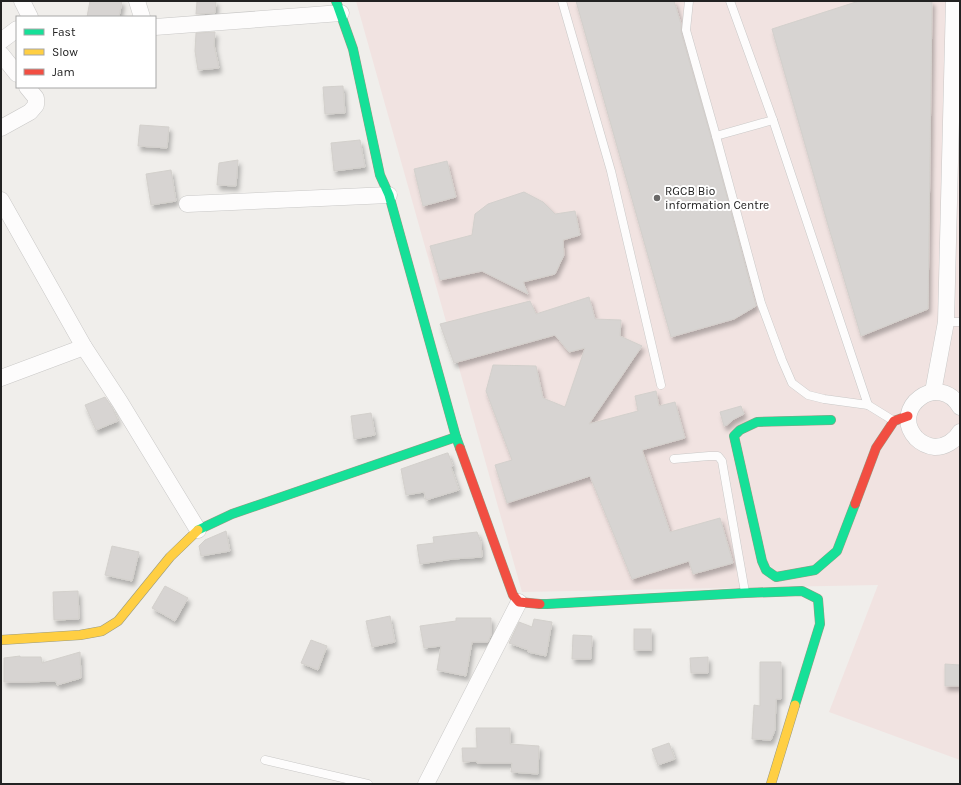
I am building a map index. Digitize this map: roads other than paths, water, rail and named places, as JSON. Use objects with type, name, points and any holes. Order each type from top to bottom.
[{"type":"street","points":[[22,1],[30,16]]},
{"type":"street","points":[[137,1],[142,16]]},
{"type":"street","points":[[934,392],[953,322],[954,1]]},
{"type":"street","points":[[156,27],[338,7],[353,50],[380,176],[388,195],[456,438],[513,595],[519,602],[547,604],[802,591],[818,600],[820,624],[771,784]]},
{"type":"street","points":[[1,41],[16,30]]},
{"type":"street","points":[[1,54],[16,73]]},
{"type":"street","points":[[1,128],[30,112],[36,105],[36,98],[28,88]]},
{"type":"street","points":[[187,204],[388,195]]},
{"type":"street","points":[[1,200],[84,347],[120,402],[198,530]]},
{"type":"street","points":[[1,378],[84,347]]},
{"type":"street","points":[[831,420],[757,422],[740,430],[734,436],[762,561],[766,570],[776,577],[815,570],[837,551],[876,448],[917,400],[924,394],[934,392],[942,393],[950,396],[960,407]]},
{"type":"street","points":[[901,419],[909,426],[912,434],[918,441],[927,445],[936,447],[945,445],[953,441],[960,433]]},
{"type":"street","points":[[1,640],[80,635],[102,631],[118,621],[170,557],[198,530],[232,514],[456,438]]},
{"type":"street","points":[[426,784],[519,602]]},
{"type":"lane","points":[[562,1],[611,171],[661,385]]},
{"type":"lane","points":[[689,1],[686,30],[761,303],[792,383],[808,395],[824,399],[868,404],[901,419]]},
{"type":"lane","points":[[730,1],[868,404]]},
{"type":"lane","points":[[716,136],[772,120]]},
{"type":"lane","points":[[674,459],[718,456],[722,462],[745,593]]},
{"type":"lane","points":[[265,760],[368,784]]},
{"type":"place","name":"RGCB Bio information Centre","points":[[657,198]]}]
